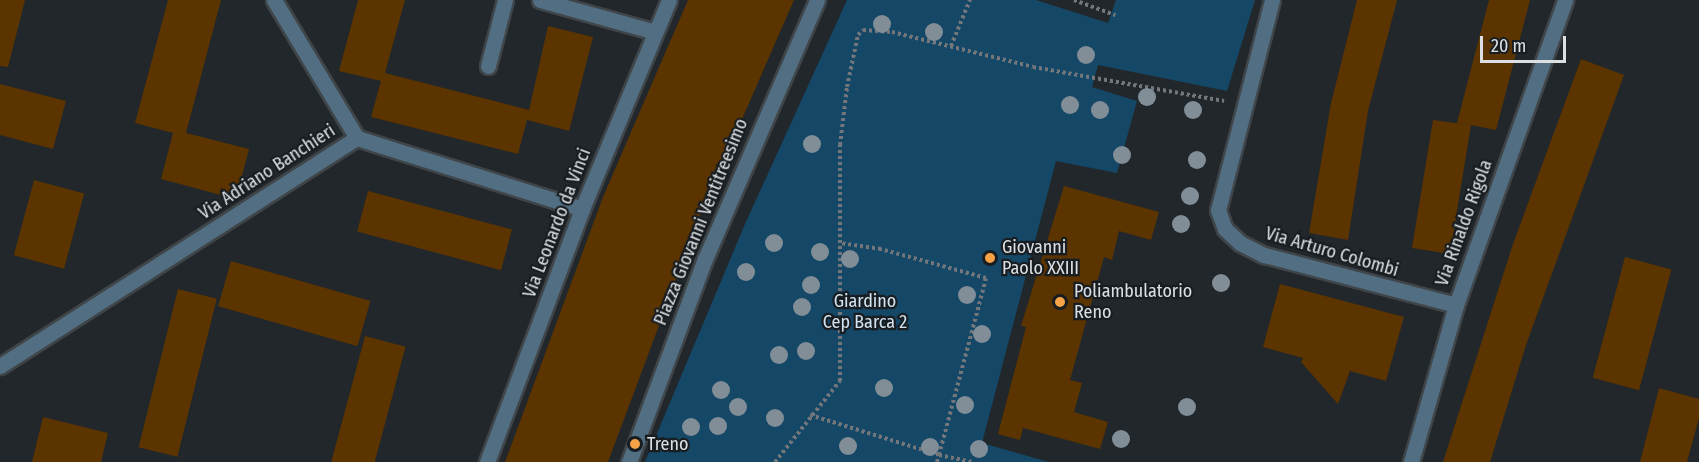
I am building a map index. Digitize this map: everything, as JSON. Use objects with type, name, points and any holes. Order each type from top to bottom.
[{"type":"street","points":[[274,0],[357,138]]},
{"type":"street","points":[[488,66],[505,0]]},
{"type":"street","points":[[540,0],[655,32]]},
{"type":"street","name":"Via Leonardo da Vinci","points":[[487,462],[582,209],[669,0]]},
{"type":"street","name":"Piazza Giovanni Ventitreesimo","points":[[629,462],[705,259],[817,0]]},
{"type":"street","name":"Via Arturo Colombi","points":[[1272,0],[1218,210],[1225,229],[1240,243],[1264,255],[1456,305]]},
{"type":"street","name":"Via Rinaldo Rigola","points":[[1411,462],[1456,305],[1565,0]]},
{"type":"street","name":"Via Adriano Banchieri","points":[[0,366],[357,138],[582,209]]},
{"type":"path","points":[[951,46],[970,0]]},
{"type":"path","points":[[1074,0],[1115,15]]},
{"type":"path","points":[[775,462],[810,415],[840,381],[840,145],[858,35],[863,30],[892,32],[1033,67],[1245,105]]},
{"type":"path","points":[[840,243],[881,249],[986,278],[938,462]]},
{"type":"path","points":[[810,415],[939,456],[973,462]]},
{"type":"green space","name":"Giardino Cep Barca 2","points":[[847,0],[1036,0],[1108,23],[1116,0],[1255,0],[1227,91],[1098,65],[1092,87],[1137,101],[1117,173],[1056,161],[982,443],[1049,462],[645,462],[745,224]]},
{"type":"building","points":[[0,0],[25,0],[8,67],[0,66]]},
{"type":"building","points":[[168,0],[221,0],[186,133],[249,149],[236,199],[161,179],[173,133],[135,123]]},
{"type":"building","points":[[358,0],[405,0],[385,73],[529,110],[548,26],[593,37],[569,131],[527,120],[518,154],[371,117],[381,81],[339,71]]},
{"type":"building","points":[[688,0],[794,0],[701,213],[608,462],[505,462],[603,197]]},
{"type":"building","points":[[1357,0],[1397,0],[1368,111],[1348,240],[1309,233],[1331,103]]},
{"type":"building","points":[[1489,0],[1530,0],[1496,130],[1471,125],[1450,254],[1412,248],[1433,120],[1470,125],[1457,123]]},
{"type":"building","points":[[1581,59],[1624,75],[1526,345],[1490,462],[1443,462],[1513,244]]},
{"type":"building","points":[[0,84],[66,101],[53,149],[0,135]]},
{"type":"building","points":[[34,180],[84,193],[64,269],[14,255]]},
{"type":"building","name":"Poliambulatorio Reno","points":[[1064,186],[1159,212],[1151,240],[1119,231],[1112,260],[1104,257],[1070,380],[1082,383],[1074,412],[1108,422],[1100,449],[1023,428],[1020,440],[998,434],[1026,327],[1021,326]]},
{"type":"building","points":[[368,191],[512,230],[501,270],[357,232]]},
{"type":"building","points":[[1625,257],[1671,269],[1639,390],[1593,378]]},
{"type":"building","points":[[231,261],[370,301],[357,346],[218,306]]},
{"type":"building","points":[[1280,284],[1404,317],[1386,381],[1350,371],[1338,404],[1301,362],[1303,358],[1263,347]]},
{"type":"building","points":[[178,289],[217,299],[177,457],[139,447]]},
{"type":"building","points":[[365,336],[406,347],[375,462],[331,462]]},
{"type":"building","points":[[1659,388],[1699,399],[1699,418],[1687,462],[1640,462]]},
{"type":"building","points":[[43,417],[108,433],[101,462],[32,462]]},
{"type":"place","name":"Giovanni Paolo XXIII","points":[[990,258]]},
{"type":"place","name":"Poliambulatorio Reno","points":[[1060,302]]},
{"type":"place","name":"Treno","points":[[635,444]]}]
